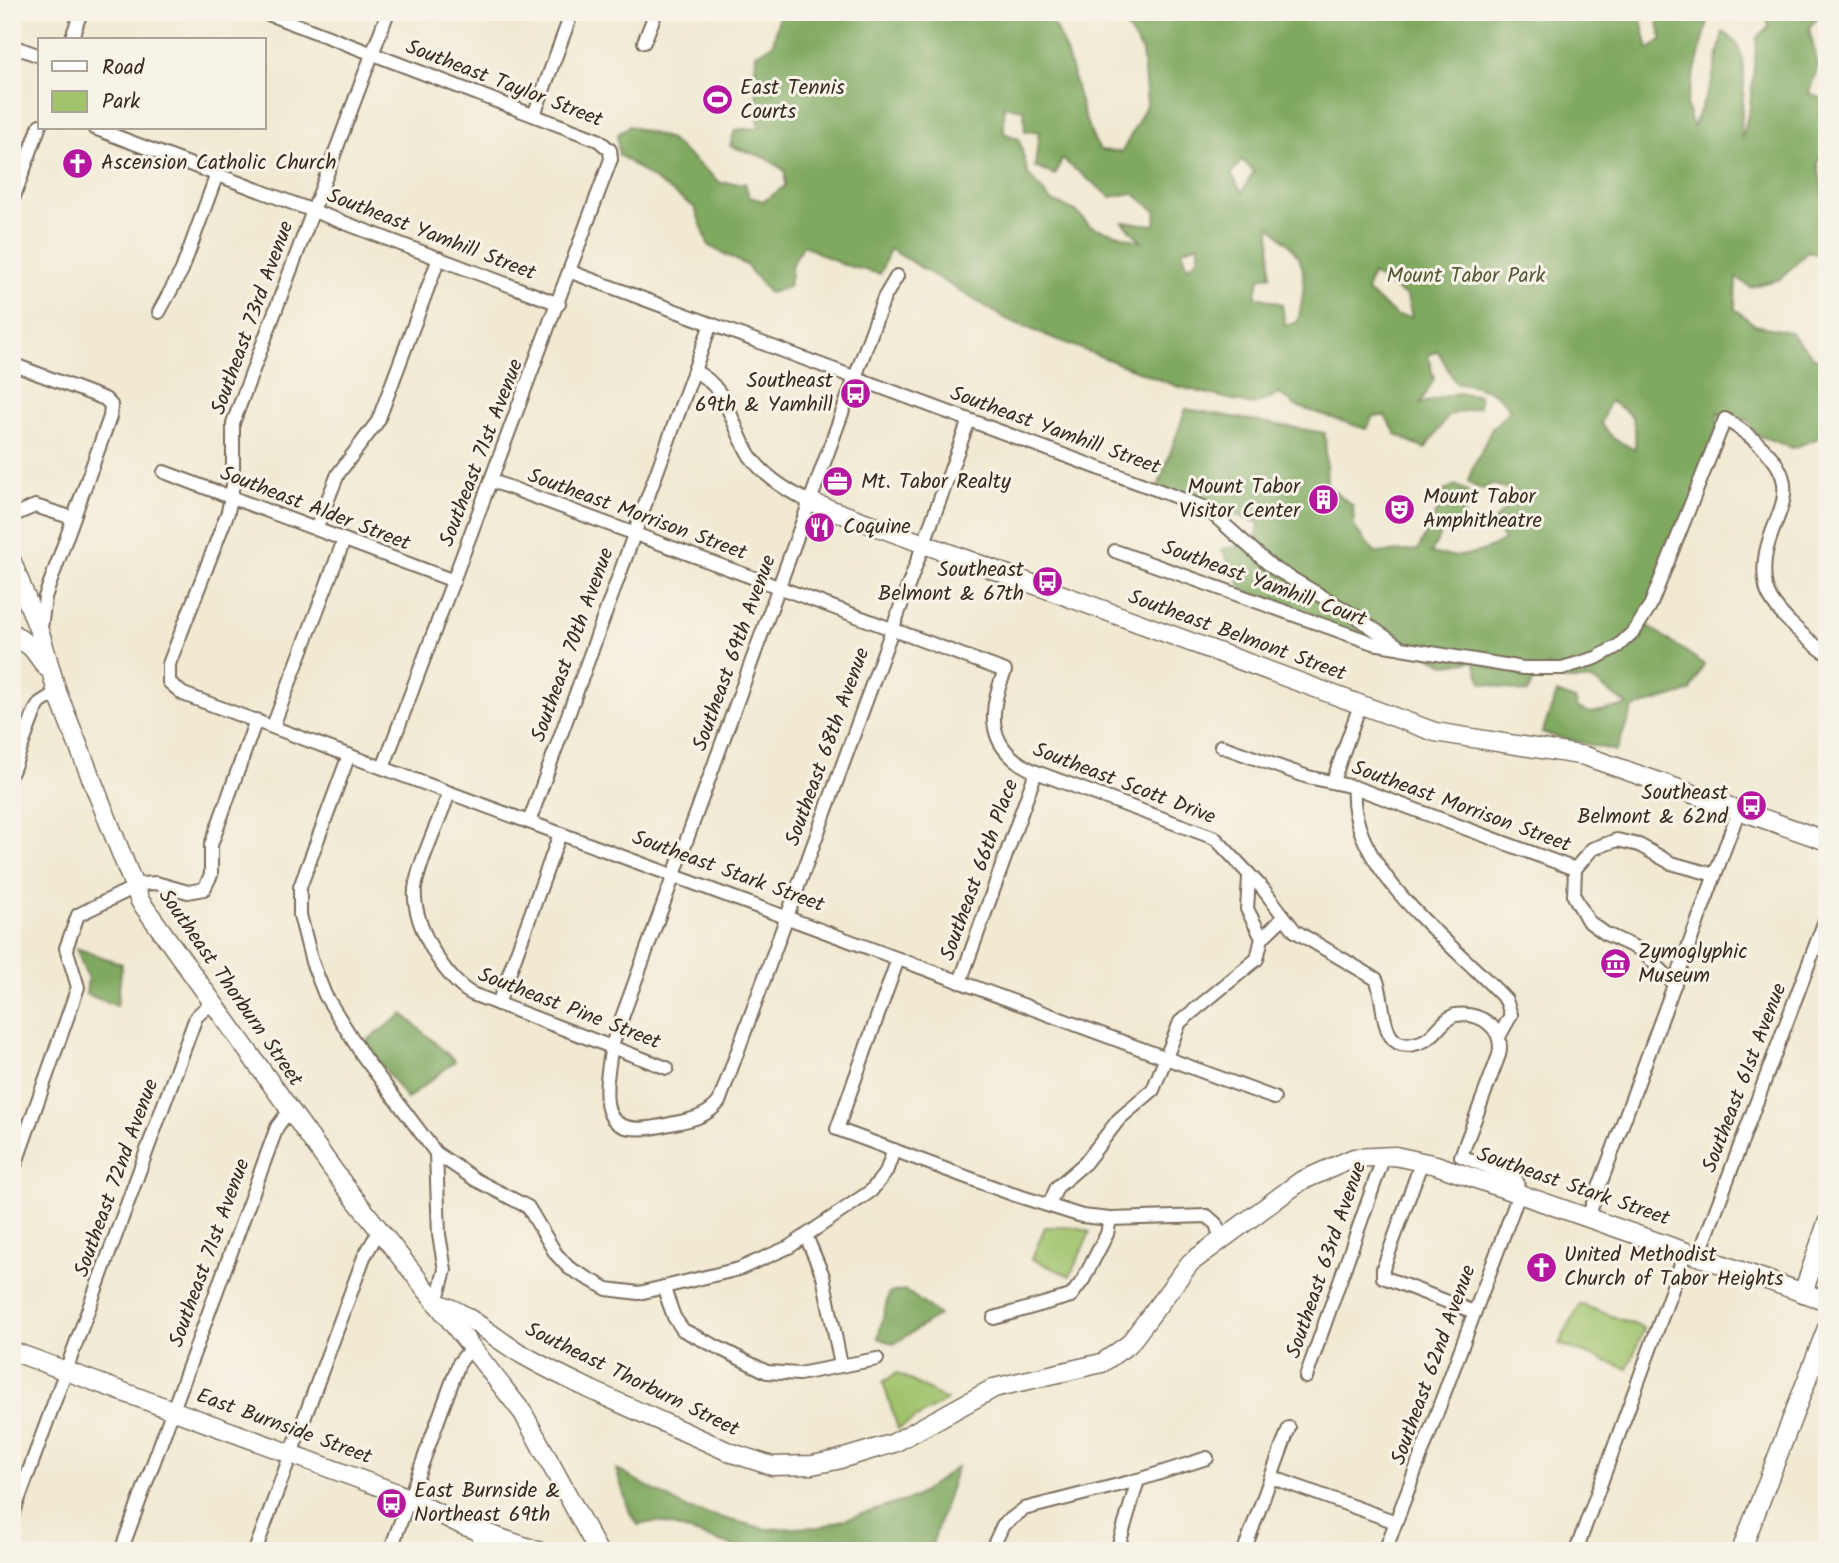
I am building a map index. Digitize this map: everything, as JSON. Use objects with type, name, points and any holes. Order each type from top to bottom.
[{"type":"street","points":[[72,38],[81,12]]},
{"type":"street","name":"Southeast Taylor Street","points":[[263,12],[598,140],[610,150]]},
{"type":"street","name":"Southeast 73rd Avenue","points":[[169,682],[169,664],[232,498],[233,423],[388,12]]},
{"type":"street","points":[[534,116],[572,12]]},
{"type":"street","points":[[644,42],[656,12]]},
{"type":"street","points":[[12,46],[38,55]]},
{"type":"street","points":[[13,195],[38,130]]},
{"type":"street","name":"Southeast Yamhill Street","points":[[99,130],[559,304]]},
{"type":"street","name":"Southeast 71st Avenue","points":[[383,768],[571,272],[610,165],[610,150]]},
{"type":"street","points":[[159,312],[182,271],[217,174]]},
{"type":"street","points":[[316,529],[338,474],[377,421],[439,258]]},
{"type":"street","name":"Southeast Yamhill Street","points":[[571,272],[1206,508],[1272,568],[1357,617],[1401,648],[1546,670],[1580,664],[1612,650],[1631,635],[1650,606],[1725,419],[1773,439]]},
{"type":"street","name":"Southeast 69th Avenue","points":[[724,1088],[715,1107],[701,1116],[653,1129],[630,1130],[610,1116],[606,1101],[612,1045],[884,298],[897,276]]},
{"type":"street","name":"Southeast 70th Avenue","points":[[529,822],[712,324]]},
{"type":"street","points":[[12,364],[105,399],[111,405],[110,416],[45,597],[41,636]]},
{"type":"street","name":"Southeast Belmont Street","points":[[694,371],[709,379],[718,390],[746,447],[760,468],[783,487],[810,502],[1360,705],[1449,735],[1585,756],[1827,841]]},
{"type":"street","name":"Southeast 68th Avenue","points":[[724,1088],[969,420]]},
{"type":"street","name":"Southeast Alder Street","points":[[164,472],[454,581]]},
{"type":"street","name":"Southeast Morrison Street","points":[[492,481],[1005,671]]},
{"type":"street","points":[[12,516],[36,506],[73,518]]},
{"type":"street","points":[[1790,531],[1770,559],[1765,581],[1767,592],[1802,635],[1827,654]]},
{"type":"street","points":[[273,726],[344,540]]},
{"type":"street","name":"Southeast Yamhill Court","points":[[1115,551],[1373,643],[1401,648]]},
{"type":"street","points":[[14,567],[41,636],[50,673]]},
{"type":"street","points":[[12,596],[17,582],[14,567]]},
{"type":"street","points":[[12,633],[32,648],[50,673]]},
{"type":"street","name":"Southeast Scott Drive","points":[[1005,671],[993,703],[996,734],[1011,758],[1036,772],[1215,838],[1249,878],[1263,889],[1295,931],[1376,979],[1382,992],[1383,1023],[1394,1038],[1402,1042],[1420,1042],[1448,1017],[1464,1014],[1486,1021],[1500,1035]]},
{"type":"street","name":"Southeast Thorburn Street","points":[[50,673],[133,888],[289,1111],[436,1303],[463,1312],[525,1356],[759,1464],[792,1467],[876,1450],[994,1388],[1080,1369],[1109,1359],[1136,1336],[1179,1274],[1221,1239],[1312,1174],[1340,1162],[1384,1156],[1422,1161]]},
{"type":"street","name":"Southeast Stark Street","points":[[169,682],[183,694],[1274,1098]]},
{"type":"street","points":[[12,772],[35,711],[40,703],[57,692]]},
{"type":"street","points":[[1333,780],[1360,705]]},
{"type":"street","points":[[12,1174],[78,987],[66,948],[74,923],[85,909],[119,897],[133,888],[156,883],[197,892],[209,883],[211,845],[256,720]]},
{"type":"street","name":"Southeast Morrison Street","points":[[1222,746],[1308,777],[1354,786],[1575,869],[1591,849],[1617,840],[1639,845],[1671,863],[1715,875]]},
{"type":"street","points":[[349,755],[300,887],[300,915],[312,962],[329,1001],[363,1056],[436,1153],[476,1180],[528,1207],[556,1254],[569,1268],[593,1284],[620,1292],[639,1293],[664,1289],[766,1259],[806,1236],[871,1191],[886,1172],[894,1150]]},
{"type":"street","name":"Southeast 66th Place","points":[[960,982],[1036,772]]},
{"type":"street","points":[[1354,786],[1353,798],[1369,854],[1433,929],[1506,1000],[1511,1015],[1500,1035],[1499,1055],[1461,1157],[1512,1177],[1517,1181],[1518,1194]]},
{"type":"street","name":"Southeast Pine Street","points":[[449,793],[415,886],[416,899],[430,944],[450,977],[462,988],[667,1068]]},
{"type":"street","points":[[1588,1217],[1740,810]]},
{"type":"street","points":[[498,1003],[560,834]]},
{"type":"street","points":[[1575,869],[1574,896],[1588,922],[1606,934],[1642,950],[1675,984]]},
{"type":"street","points":[[1249,878],[1247,909],[1262,937]]},
{"type":"street","name":"Southeast 61st Avenue","points":[[1576,1551],[1827,915]]},
{"type":"street","points":[[1049,1205],[1057,1187],[1085,1163],[1119,1119],[1153,1090],[1180,1022],[1257,959],[1262,937],[1283,918]]},
{"type":"street","points":[[898,959],[837,1129],[1083,1216],[1110,1219],[1201,1214],[1216,1224],[1221,1239]]},
{"type":"street","name":"Southeast 72nd Avenue","points":[[12,1517],[196,1017],[211,1003]]},
{"type":"street","name":"Southeast 71st Avenue","points":[[121,1551],[277,1127],[289,1111]]},
{"type":"street","points":[[436,1153],[439,1235],[445,1270],[436,1303],[523,1413],[597,1551]]},
{"type":"street","name":"Southeast 63rd Avenue","points":[[1306,1377],[1384,1156]]},
{"type":"street","points":[[1422,1161],[1382,1269],[1383,1277],[1474,1312]]},
{"type":"street","name":"Southeast Stark Street","points":[[1422,1161],[1827,1301]]},
{"type":"street","name":"Southeast 62nd Avenue","points":[[1385,1551],[1518,1194]]},
{"type":"street","points":[[994,1318],[1070,1296],[1083,1280],[1107,1234],[1110,1219]]},
{"type":"street","points":[[1803,1293],[1827,1223]]},
{"type":"street","points":[[255,1551],[364,1256],[379,1231]]},
{"type":"street","points":[[806,1236],[823,1276],[841,1365]]},
{"type":"street","points":[[664,1289],[674,1317],[683,1330],[755,1368],[784,1375],[799,1374],[877,1359]]},
{"type":"street","points":[[1741,1551],[1827,1328]]},
{"type":"street","points":[[390,1551],[459,1363],[471,1348]]},
{"type":"street","name":"East Burnside Street","points":[[12,1351],[409,1497],[478,1531],[538,1551]]},
{"type":"street","points":[[1244,1551],[1289,1428]]},
{"type":"street","points":[[991,1551],[1003,1525],[1024,1508],[1138,1480],[1207,1458]]},
{"type":"street","points":[[1271,1477],[1396,1522]]},
{"type":"street","points":[[1117,1551],[1138,1480]]},
{"type":"street","points":[[478,1531],[480,1551]]},
{"type":"green space","name":"Mount Tabor Park","points":[[780,12],[1044,12],[1063,44],[1091,134],[1100,150],[1122,152],[1147,104],[1142,51],[1121,19],[1122,12],[1621,12],[1641,19],[1648,50],[1662,39],[1655,12],[1705,12],[1708,22],[1686,105],[1693,127],[1711,85],[1723,32],[1734,41],[1744,66],[1742,139],[1750,107],[1757,37],[1769,27],[1766,12],[1821,12],[1809,28],[1818,66],[1809,93],[1827,101],[1827,141],[1818,164],[1827,216],[1827,258],[1808,251],[1781,279],[1750,287],[1736,277],[1735,309],[1755,325],[1790,332],[1814,358],[1827,360],[1827,431],[1818,438],[1793,448],[1757,435],[1747,420],[1737,424],[1718,413],[1716,446],[1662,600],[1645,613],[1647,625],[1704,664],[1691,691],[1633,708],[1616,751],[1542,733],[1557,693],[1575,700],[1578,708],[1591,713],[1628,705],[1592,680],[1564,680],[1548,665],[1538,672],[1527,693],[1482,683],[1474,661],[1447,665],[1372,628],[1350,642],[1244,591],[1222,549],[1256,544],[1259,523],[1158,487],[1186,409],[1325,433],[1327,486],[1353,506],[1354,527],[1375,553],[1418,550],[1439,507],[1439,494],[1455,485],[1468,491],[1461,525],[1441,533],[1431,553],[1460,556],[1496,545],[1504,540],[1493,523],[1509,504],[1511,490],[1491,484],[1483,490],[1468,483],[1489,433],[1510,411],[1494,393],[1455,382],[1438,351],[1428,355],[1434,379],[1420,404],[1456,393],[1479,395],[1479,407],[1449,415],[1425,449],[1397,435],[1385,416],[1373,416],[1366,429],[1296,406],[1280,394],[1253,405],[1176,386],[1010,321],[890,249],[880,274],[841,264],[803,245],[792,264],[789,287],[769,293],[746,265],[709,246],[695,208],[619,155],[617,135],[629,126],[669,139],[721,183],[745,183],[749,197],[764,201],[785,186],[785,171],[766,158],[730,146],[735,130],[759,128],[756,54],[773,44]],"holes":[[[1004,106],[1024,109],[1025,132],[1039,131],[1035,167],[1055,175],[1062,159],[1111,197],[1133,193],[1156,211],[1155,225],[1123,222],[1142,242],[1090,226],[1076,211],[1050,200],[1028,174],[1019,139],[1004,133]],[[1242,160],[1254,171],[1242,192],[1231,174]],[[1270,226],[1299,258],[1302,268],[1304,278],[1298,322],[1285,325],[1282,304],[1255,296],[1260,278],[1271,275]],[[1199,244],[1199,258],[1188,267],[1182,250]],[[1372,274],[1407,297],[1412,317],[1397,316],[1366,291]],[[1609,401],[1625,410],[1633,420],[1635,450],[1614,439],[1601,424]]]},
{"type":"green space","points":[[76,948],[122,964],[117,1006],[86,994],[88,979]]},
{"type":"green space","points":[[403,1014],[455,1061],[407,1099],[365,1042]]},
{"type":"green space","points":[[1045,1227],[1076,1227],[1090,1232],[1070,1276],[1032,1259]]},
{"type":"green space","points":[[905,1290],[939,1315],[894,1344],[878,1338],[889,1293]]},
{"type":"green space","points":[[1580,1304],[1644,1328],[1628,1369],[1559,1344]]},
{"type":"green space","points":[[897,1373],[947,1400],[898,1429],[883,1382]]},
{"type":"green space","points":[[957,1467],[930,1551],[747,1551],[658,1521],[638,1525],[630,1513],[616,1469],[688,1509],[766,1529],[820,1527],[914,1498]]},
{"type":"place","name":"East Tennis Courts","points":[[717,100]]},
{"type":"place","name":"Ascension Catholic Church","points":[[78,163]]},
{"type":"place","name":"Southeast 69th & Yamhill","points":[[856,393]]},
{"type":"place","name":"Mt. Tabor Realty","points":[[838,482]]},
{"type":"place","name":"Mount Tabor Visitor Center","points":[[1323,499]]},
{"type":"place","name":"Mount Tabor Amphitheatre","points":[[1400,509]]},
{"type":"place","name":"Coquine","points":[[820,527]]},
{"type":"place","name":"Southeast Belmont & 67th","points":[[1047,582]]},
{"type":"place","name":"Southeast Belmont & 62nd","points":[[1751,805]]},
{"type":"place","name":"Zymoglyphic Museum","points":[[1615,964]]},
{"type":"place","name":"United Methodist Church of Tabor Heights","points":[[1541,1267]]},
{"type":"place","name":"East Burnside & Northeast 69th","points":[[391,1503]]}]
